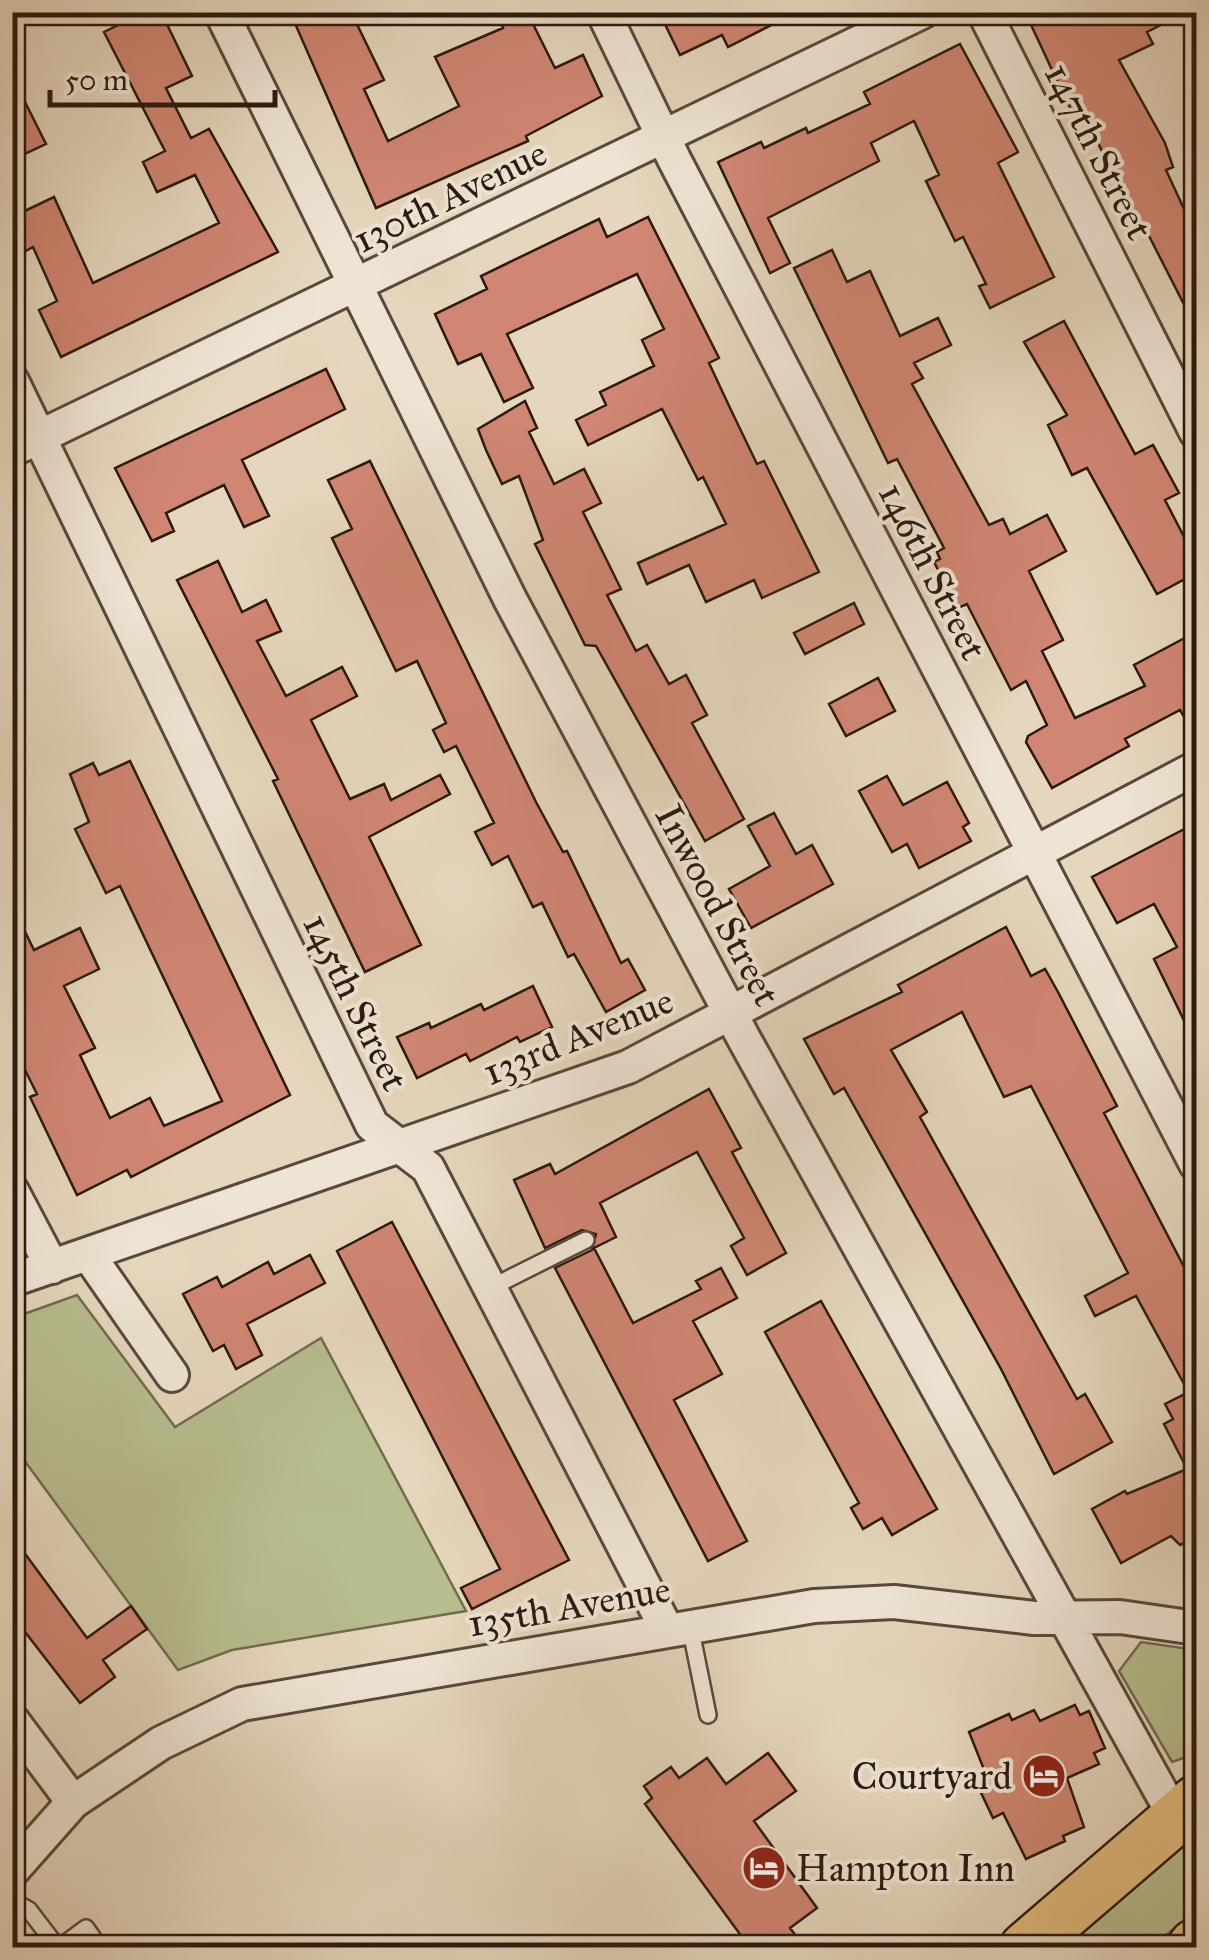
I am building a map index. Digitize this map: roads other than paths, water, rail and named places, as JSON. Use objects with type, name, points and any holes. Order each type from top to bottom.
[{"type":"main road","points":[[1026,1948],[1186,1810]]},
{"type":"street","name":"Inwood Street","points":[[221,12],[510,599],[730,1014],[1065,1618],[1186,1810]]},
{"type":"street","name":"146th Street","points":[[602,12],[663,138],[1196,1164]]},
{"type":"street","name":"130th Avenue","points":[[26,444],[922,12]]},
{"type":"street","name":"147th Street","points":[[984,12],[1196,432]]},
{"type":"street","name":"145th Street","points":[[12,382],[26,444],[372,1125],[428,1168],[678,1628]]},
{"type":"street","name":"133rd Avenue","points":[[12,1280],[628,1067],[1196,768]]},
{"type":"street","points":[[12,1191],[52,1267]]},
{"type":"street","points":[[88,1254],[172,1374]]},
{"type":"street","name":"135th Avenue","points":[[12,1871],[73,1802],[161,1743],[242,1704],[814,1606],[894,1602],[1065,1618],[1120,1617],[1196,1628]]},
{"type":"street","points":[[12,1720],[73,1802]]},
{"type":"lane","points":[[490,1288],[586,1240]]},
{"type":"lane","points":[[678,1628],[708,1715]]},
{"type":"lane","points":[[12,1900],[29,1910],[58,1948],[86,1928],[100,1948]]},
{"type":"place","name":"Courtyard","points":[[1044,1776]]},
{"type":"place","name":"Hampton Inn","points":[[764,1868]]}]
